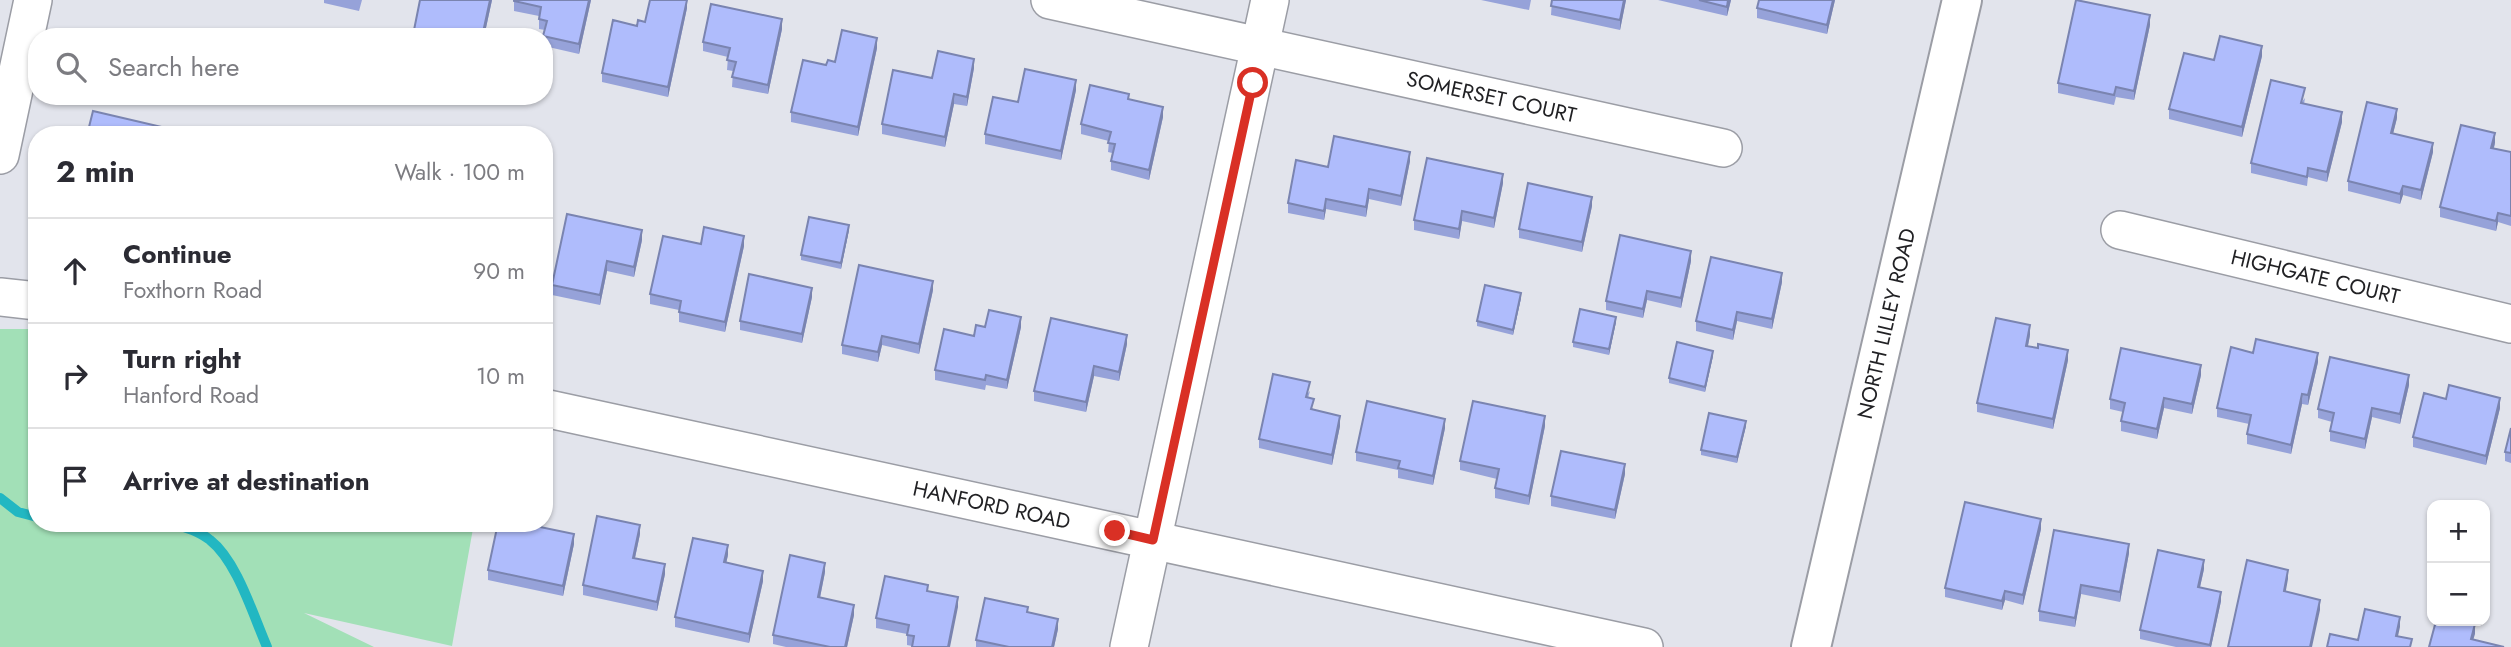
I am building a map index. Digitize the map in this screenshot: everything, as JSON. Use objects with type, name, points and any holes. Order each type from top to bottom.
[{"type":"street","points":[[0,155],[33,0]]},
{"type":"street","name":"SOMERSET COURT","points":[[1050,0],[1723,148]]},
{"type":"street","points":[[1129,647],[1270,0]]},
{"type":"street","name":"NORTH LILLEY ROAD","points":[[1811,647],[1962,0]]},
{"type":"street","name":"HIGHGATE COURT","points":[[2120,230],[2511,324]]},
{"type":"street","points":[[0,297],[28,300]]},
{"type":"street","name":"HANFORD ROAD","points":[[553,410],[1644,647]]},
{"type":"green space","points":[[0,329],[28,329],[28,532],[472,532],[452,646],[304,613],[374,647],[0,647]]},
{"type":"building","points":[[420,0],[490,0],[484,28],[414,28]]},
{"type":"building","points":[[589,0],[579,44],[553,38],[553,28],[545,28],[547,21],[539,19],[541,7],[514,1]]},
{"type":"building","points":[[650,0],[687,0],[668,87],[602,73],[613,20],[637,26],[638,20],[645,22]]},
{"type":"building","points":[[1552,0],[1624,0],[1620,20],[1551,6]]},
{"type":"building","points":[[1699,0],[1728,0],[1727,7]]},
{"type":"building","points":[[1759,0],[1833,0],[1827,25],[1757,8]]},
{"type":"building","points":[[2076,0],[2150,15],[2134,91],[2116,87],[2114,95],[2058,83]]},
{"type":"building","points":[[711,4],[782,19],[768,85],[732,77],[736,62],[727,60],[730,48],[703,42]]},
{"type":"building","points":[[842,30],[877,38],[858,127],[791,112],[803,60],[826,65],[828,60],[835,62]]},
{"type":"building","points":[[2220,36],[2262,46],[2242,127],[2169,109],[2184,53],[2214,60]]},
{"type":"building","points":[[938,51],[974,59],[967,97],[954,94],[945,137],[882,124],[893,70],[932,78]]},
{"type":"building","points":[[1025,69],[1076,80],[1061,151],[985,134],[993,97],[1018,102]]},
{"type":"building","points":[[2271,80],[2305,88],[2301,103],[2342,112],[2327,172],[2308,168],[2307,177],[2251,163]]},
{"type":"building","points":[[1090,85],[1129,94],[1128,99],[1163,107],[1149,170],[1111,161],[1115,144],[1108,143],[1111,132],[1081,124]]},
{"type":"building","points":[[2367,102],[2397,109],[2391,133],[2433,143],[2421,190],[2403,186],[2400,194],[2348,181]]},
{"type":"building","points":[[93,111],[157,126],[89,126]]},
{"type":"building","points":[[2461,125],[2495,133],[2491,148],[2511,152],[2511,216],[2498,213],[2496,221],[2440,207]]},
{"type":"building","points":[[1334,136],[1410,152],[1401,196],[1369,189],[1366,207],[1326,199],[1324,211],[1288,203],[1296,160],[1328,167]]},
{"type":"building","points":[[1427,158],[1503,174],[1494,218],[1462,211],[1459,229],[1414,220]]},
{"type":"building","points":[[1528,183],[1592,197],[1582,242],[1519,229]]},
{"type":"building","points":[[567,214],[642,230],[634,267],[607,261],[600,295],[553,285]]},
{"type":"building","points":[[809,217],[849,225],[841,263],[801,255]]},
{"type":"building","points":[[704,227],[744,236],[725,322],[679,312],[681,301],[650,294],[663,236],[701,244]]},
{"type":"building","points":[[1620,235],[1691,251],[1681,298],[1647,291],[1643,309],[1606,301]]},
{"type":"building","points":[[1711,257],[1782,273],[1772,319],[1737,312],[1733,330],[1696,321]]},
{"type":"building","points":[[859,265],[933,281],[919,344],[882,336],[878,352],[842,345]]},
{"type":"building","points":[[749,274],[812,288],[802,334],[740,321]]},
{"type":"building","points":[[1485,285],[1521,293],[1513,330],[1477,321]]},
{"type":"building","points":[[1580,309],[1616,317],[1609,349],[1573,342]]},
{"type":"building","points":[[989,310],[1021,317],[1007,380],[986,375],[985,380],[935,370],[944,329],[974,336],[976,325],[985,327]]},
{"type":"building","points":[[1051,318],[1127,335],[1119,372],[1094,366],[1086,402],[1034,391]]},
{"type":"building","points":[[1996,318],[2030,325],[2026,346],[2038,348],[2038,344],[2068,350],[2053,419],[1977,403]]},
{"type":"building","points":[[2256,339],[2318,353],[2308,395],[2302,394],[2291,445],[2247,434],[2251,415],[2217,408],[2231,347],[2253,353]]},
{"type":"building","points":[[1677,342],[1713,351],[1705,387],[1669,378]]},
{"type":"building","points":[[2121,348],[2201,365],[2192,404],[2164,398],[2157,429],[2121,421],[2125,403],[2110,399]]},
{"type":"building","points":[[2330,357],[2409,375],[2400,414],[2372,408],[2365,439],[2330,431],[2334,413],[2318,409]]},
{"type":"building","points":[[1273,374],[1310,382],[1306,397],[1314,399],[1311,409],[1340,416],[1332,455],[1259,439]]},
{"type":"building","points":[[2449,385],[2500,398],[2486,456],[2413,437],[2424,393],[2446,399]]},
{"type":"building","points":[[1367,401],[1445,419],[1433,476],[1398,468],[1400,461],[1356,452]]},
{"type":"building","points":[[1473,401],[1545,416],[1529,496],[1495,488],[1499,469],[1460,461]]},
{"type":"building","points":[[1709,413],[1746,421],[1737,457],[1701,450]]},
{"type":"building","points":[[2511,428],[2511,453],[2505,452]]},
{"type":"building","points":[[1561,451],[1625,464],[1615,510],[1551,496]]},
{"type":"building","points":[[1965,502],[2041,519],[2023,595],[2005,591],[2002,601],[1945,588]]},
{"type":"building","points":[[597,516],[640,525],[633,558],[665,564],[657,602],[583,585]]},
{"type":"building","points":[[553,530],[574,534],[563,586],[488,570],[496,532],[553,532]]},
{"type":"building","points":[[2054,530],[2129,544],[2120,592],[2081,585],[2075,618],[2039,611]]},
{"type":"building","points":[[693,538],[728,545],[724,562],[763,571],[749,634],[675,617]]},
{"type":"building","points":[[2158,550],[2204,560],[2198,587],[2221,592],[2210,645],[2140,630]]},
{"type":"building","points":[[790,555],[825,563],[818,597],[854,605],[845,647],[830,647],[773,635]]},
{"type":"building","points":[[2247,560],[2288,570],[2284,591],[2320,600],[2310,647],[2228,647]]},
{"type":"building","points":[[885,576],[928,585],[927,591],[958,597],[948,647],[912,647],[914,636],[907,635],[909,625],[876,618]]},
{"type":"building","points":[[985,598],[1028,607],[1027,612],[1058,619],[1052,647],[1009,647],[976,640]]},
{"type":"building","points":[[2365,609],[2400,617],[2396,636],[2412,639],[2410,647],[2327,647],[2330,634],[2358,640]]},
{"type":"building","points":[[2435,626],[2474,626],[2471,639],[2504,647],[2429,647]]},
{"type":"waterway","points":[[0,498],[18,512],[28,515]]},
{"type":"waterway","points":[[196,532],[220,549],[228,561],[267,647]]},
{"type":"route","points":[[1115,531],[1153,540],[1253,83]]}]
